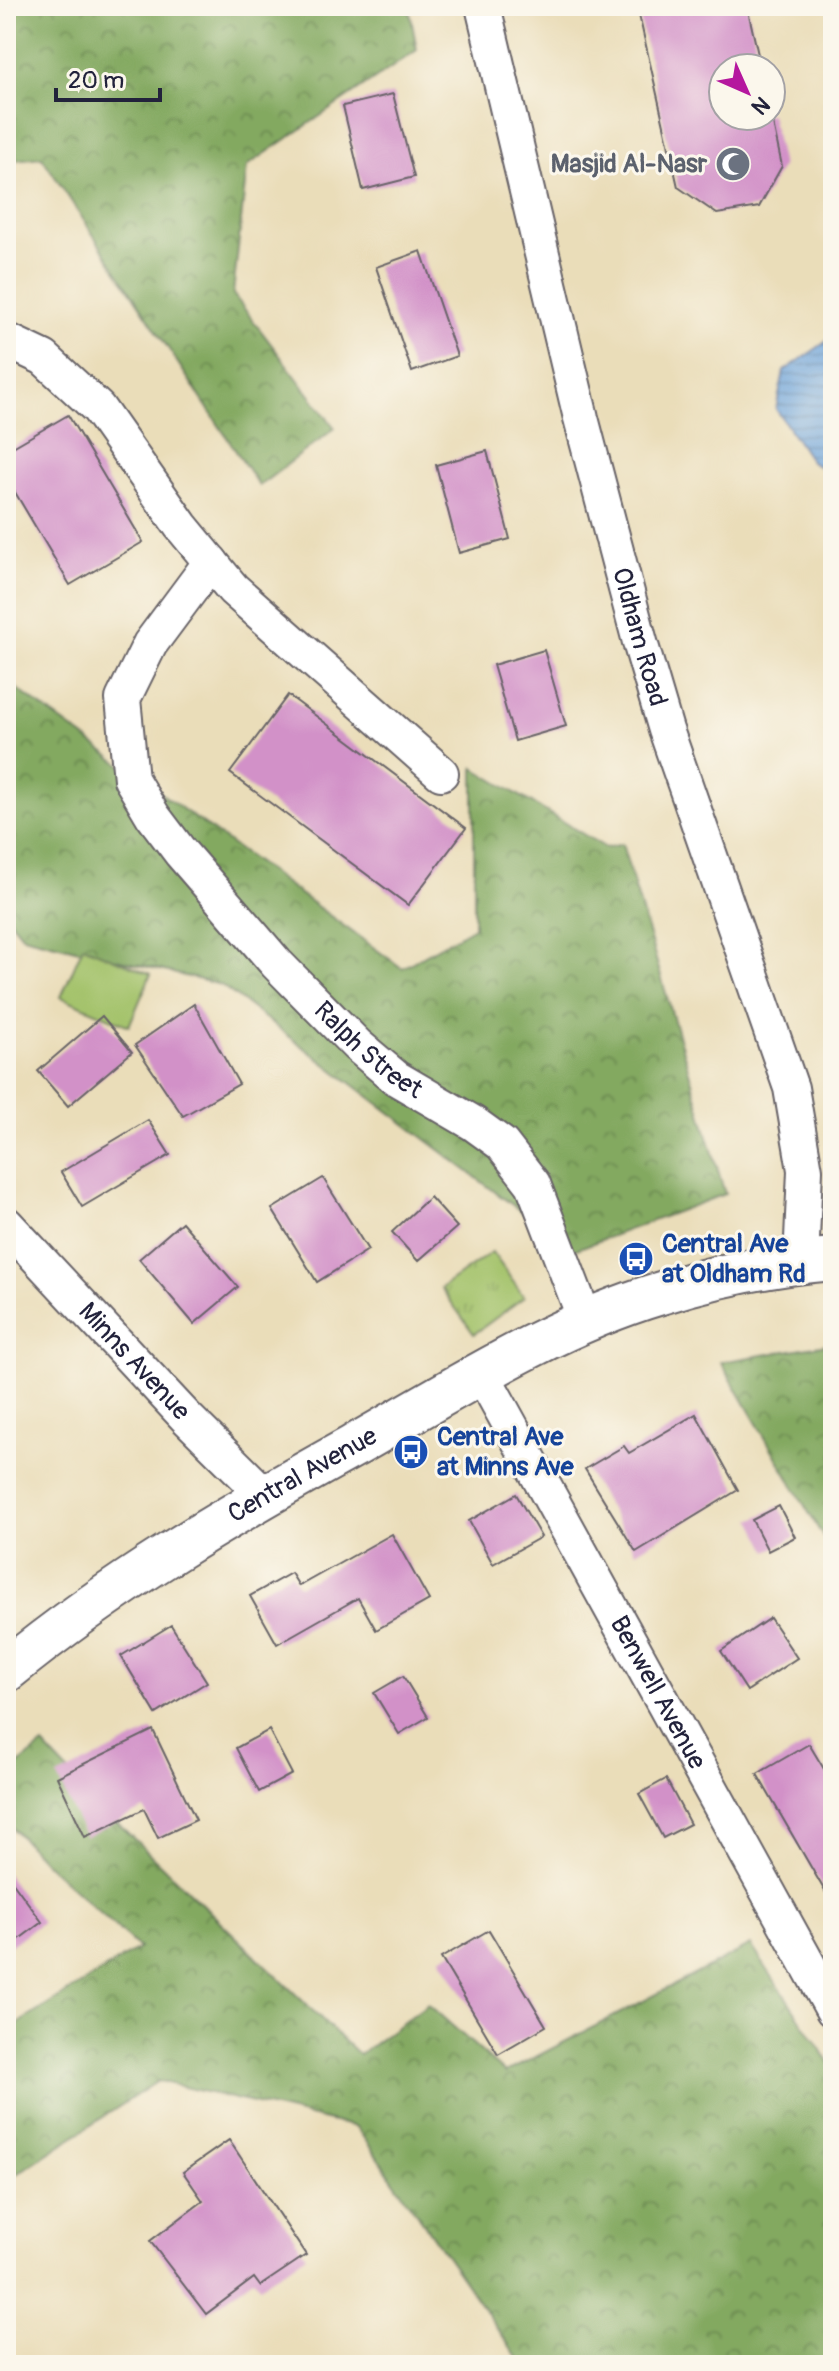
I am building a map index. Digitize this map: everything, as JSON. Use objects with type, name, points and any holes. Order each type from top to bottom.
[{"type":"main road","name":"Central Avenue","points":[[6,1671],[82,1611],[140,1571],[265,1495],[482,1374],[586,1322],[658,1293],[719,1277],[817,1260]]},
{"type":"street","name":"Oldham Road","points":[[483,6],[574,390],[640,642],[666,730],[791,1088],[817,1260]]},
{"type":"street","points":[[6,340],[44,358],[98,408],[181,526],[233,589],[441,773]]},
{"type":"street","name":"Ralph Street","points":[[211,562],[150,644],[123,699],[131,779],[153,816],[181,853],[276,963],[357,1045],[396,1078],[502,1144],[533,1184],[586,1322]]},
{"type":"street","name":"Minns Avenue","points":[[6,1224],[186,1417],[265,1495]]},
{"type":"street","name":"Benwell Avenue","points":[[482,1374],[833,2010]]},
{"type":"green space","points":[[6,6],[409,6],[417,50],[247,166],[233,294],[335,428],[259,486],[42,157],[6,161]]},
{"type":"green space","points":[[6,681],[402,968],[474,927],[474,768],[606,848],[622,844],[725,1194],[550,1259],[535,1222],[221,985],[23,936],[6,915]]},
{"type":"green space","points":[[83,946],[151,974],[129,1026],[61,997]]},
{"type":"green space","points":[[492,1252],[524,1297],[474,1334],[441,1288]]},
{"type":"green space","points":[[833,1343],[833,1554],[721,1362]]},
{"type":"green space","points":[[43,1745],[109,1815],[359,2055],[428,2004],[505,2073],[751,1945],[833,2068],[833,2365],[523,2365],[356,2127],[158,2081],[6,2181],[6,2031],[139,1948],[46,1864],[6,1821],[6,1774]]},
{"type":"water","points":[[833,337],[833,473],[812,463],[776,409],[784,371]]},
{"type":"building","points":[[637,6],[747,6],[757,52],[707,52],[707,132],[775,132],[782,166],[759,207],[717,214],[678,187]]},
{"type":"building","points":[[393,94],[414,177],[363,190],[343,106]]},
{"type":"building","points":[[421,251],[457,356],[412,372],[376,267]]},
{"type":"building","points":[[68,415],[143,542],[70,585],[6,477],[6,451]]},
{"type":"building","points":[[487,451],[510,539],[459,553],[436,465]]},
{"type":"building","points":[[544,650],[566,726],[515,741],[493,665]]},
{"type":"building","points":[[288,695],[466,828],[408,905],[230,773]]},
{"type":"building","points":[[194,1004],[239,1084],[183,1116],[135,1045]]},
{"type":"building","points":[[102,1016],[132,1052],[68,1106],[38,1071]]},
{"type":"building","points":[[148,1120],[170,1155],[82,1207],[61,1172]]},
{"type":"building","points":[[323,1178],[368,1250],[317,1282],[272,1209]]},
{"type":"building","points":[[430,1197],[457,1227],[418,1261],[392,1232]]},
{"type":"building","points":[[182,1222],[238,1287],[194,1324],[139,1259]]},
{"type":"building","points":[[696,1414],[738,1490],[636,1552],[585,1469],[624,1446],[629,1453]]},
{"type":"building","points":[[516,1494],[541,1537],[493,1564],[469,1521]]},
{"type":"building","points":[[779,1506],[795,1537],[768,1551],[752,1520]]},
{"type":"building","points":[[392,1534],[429,1600],[376,1630],[358,1598],[277,1644],[250,1596],[291,1573],[299,1586]]},
{"type":"building","points":[[770,1618],[797,1658],[747,1691],[721,1651]]},
{"type":"building","points":[[171,1625],[207,1682],[156,1714],[121,1656]]},
{"type":"building","points":[[403,1676],[428,1717],[399,1734],[374,1693]]},
{"type":"building","points":[[153,1730],[196,1820],[158,1838],[144,1809],[85,1837],[57,1777]]},
{"type":"building","points":[[269,1730],[292,1774],[259,1792],[236,1748]]},
{"type":"building","points":[[809,1744],[833,1784],[833,1905],[757,1774]]},
{"type":"building","points":[[666,1779],[690,1824],[663,1838],[639,1794]]},
{"type":"building","points":[[6,1873],[42,1922],[6,1949]]},
{"type":"building","points":[[489,1930],[546,2026],[498,2054],[441,1958]]},
{"type":"building","points":[[229,2140],[306,2255],[260,2286],[254,2278],[206,2314],[150,2241],[203,2201],[183,2172]]},
{"type":"place","name":"Masjid Al-Nasr","points":[[733,164]]},
{"type":"place","name":"Central Ave at Oldham Rd","points":[[636,1259]]},
{"type":"place","name":"Central Ave at Minns Ave","points":[[411,1452]]}]
